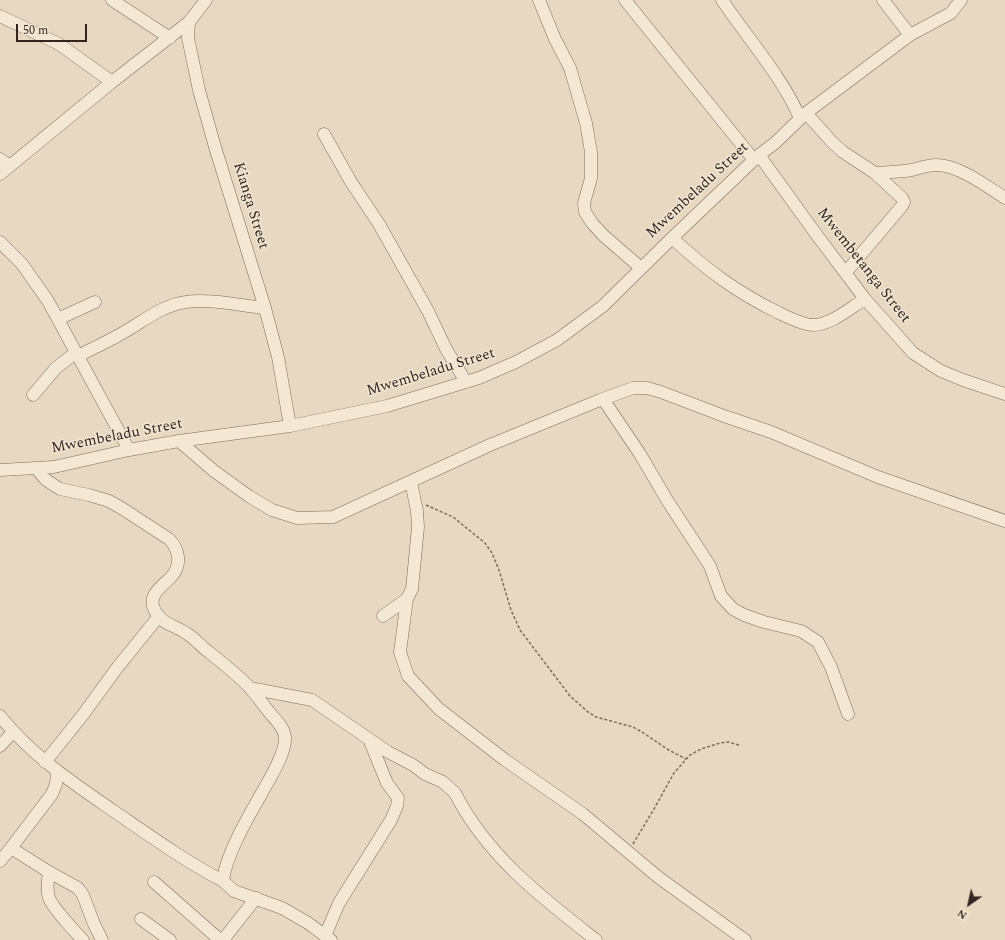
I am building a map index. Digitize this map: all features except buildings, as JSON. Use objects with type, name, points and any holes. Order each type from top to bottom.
[{"type":"street","points":[[112,0],[170,38]]},
{"type":"street","points":[[0,174],[112,82],[189,22],[206,0]]},
{"type":"street","points":[[540,0],[555,39],[570,68],[586,123],[591,152],[591,178],[584,203],[586,212],[592,223],[604,236],[641,268]]},
{"type":"street","name":"Mwembetanga Street","points":[[625,0],[756,158],[846,272],[865,299],[914,353],[941,371],[1005,394]]},
{"type":"street","points":[[722,0],[737,23],[772,68],[793,103],[803,116],[843,152],[875,173],[902,198],[904,202],[846,272]]},
{"type":"street","points":[[883,0],[910,35]]},
{"type":"street","name":"Mwembeladu Street","points":[[0,470],[36,468],[73,463],[129,450],[179,441],[290,426],[387,406],[466,382],[516,362],[557,340],[604,306],[672,238],[756,158],[776,143],[803,116],[910,35],[951,12],[961,0]]},
{"type":"street","points":[[0,16],[59,44],[112,82]]},
{"type":"street","name":"Kianga Street","points":[[189,22],[188,38],[199,90],[215,147],[265,308],[278,357],[290,426]]},
{"type":"street","points":[[324,134],[351,182],[379,224],[428,311],[446,349],[466,382]]},
{"type":"street","points":[[0,159],[10,166]]},
{"type":"street","points":[[875,173],[913,170],[924,166],[937,164],[949,166],[959,170],[1005,198]]},
{"type":"street","points":[[672,238],[722,280],[755,301],[792,319],[813,325],[832,320],[865,299]]},
{"type":"street","points":[[0,242],[22,264],[48,301],[129,450]]},
{"type":"street","points":[[33,395],[56,368],[77,355],[120,335],[154,313],[173,305],[204,301],[265,308]]},
{"type":"street","points":[[58,319],[95,302]]},
{"type":"street","points":[[179,441],[214,471],[250,497],[272,510],[297,518],[333,517],[490,445],[603,398],[633,388],[648,388],[771,432],[878,477],[1005,521]]},
{"type":"street","points":[[603,398],[710,566],[721,596],[733,609],[744,615],[770,624],[801,631],[818,642],[831,666],[848,714]]},
{"type":"street","points":[[36,468],[46,480],[60,490],[90,495],[109,501],[169,539],[174,544],[178,553],[178,564],[173,575],[155,593],[153,598],[154,609],[163,622],[186,632],[224,664],[250,688],[279,724],[285,738],[278,764],[233,849],[224,871],[223,881]]},
{"type":"street","points":[[411,482],[418,527],[412,589],[407,599],[400,652],[408,676],[439,709],[505,760],[583,814],[658,877],[745,940]]},
{"type":"street","points":[[383,616],[407,599]]},
{"type":"street","points":[[45,762],[159,616]]},
{"type":"street","points":[[250,688],[312,700],[388,752],[413,765],[425,774],[443,782],[454,792],[480,835],[501,857],[544,900],[596,940]]},
{"type":"street","points":[[0,716],[13,732],[45,762],[78,787],[180,857],[223,881],[234,891],[282,908],[308,923],[328,938],[339,903],[391,820],[398,806],[398,798],[387,783],[369,739]]},
{"type":"street","points":[[0,746],[13,732]]},
{"type":"street","points":[[0,861],[52,794],[56,784],[57,771]]},
{"type":"street","points":[[11,848],[78,888],[83,895],[102,940]]},
{"type":"street","points":[[49,872],[47,887],[49,899],[83,940]]},
{"type":"street","points":[[154,882],[220,940]]},
{"type":"street","points":[[223,940],[256,898]]},
{"type":"street","points":[[141,919],[170,940]]},
{"type":"path","points":[[415,501],[430,506],[453,517],[485,543],[492,553],[499,570],[511,610],[520,630],[557,680],[578,704],[596,717],[624,724],[638,730],[667,749],[686,759]]},
{"type":"path","points":[[628,852],[674,773],[690,755],[701,749],[720,743],[728,742],[739,745]]}]
